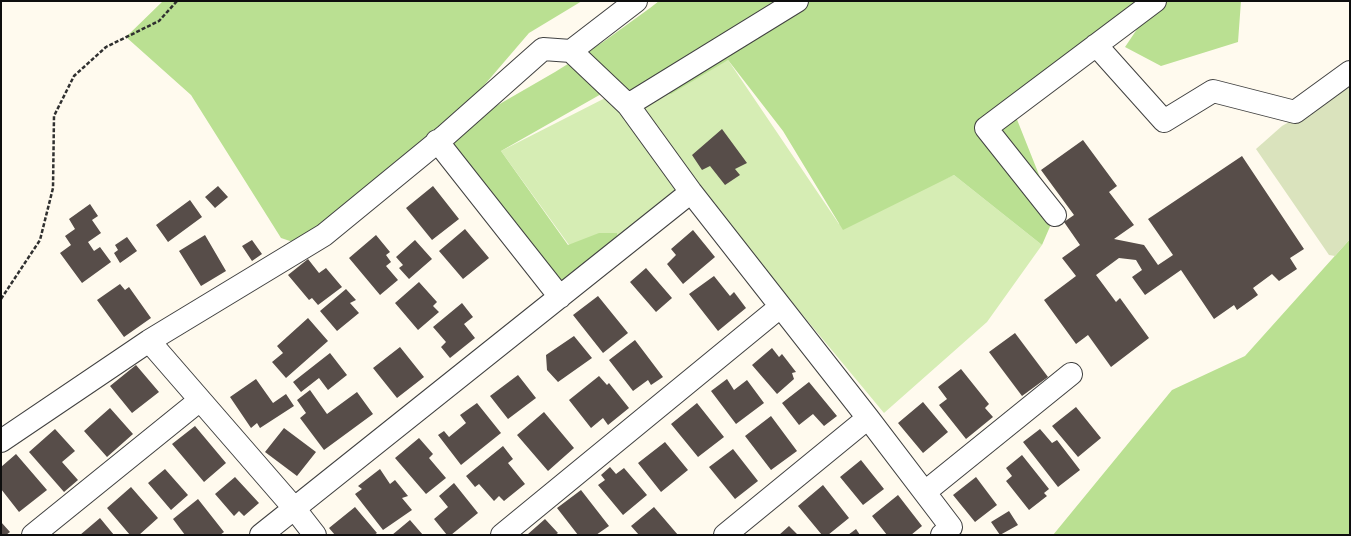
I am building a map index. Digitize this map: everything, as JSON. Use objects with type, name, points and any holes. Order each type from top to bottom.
[{"type":"street","points":[[571,51],[636,1]]},
{"type":"street","points":[[628,106],[797,1]]},
{"type":"street","points":[[1055,215],[986,128],[1155,1]]},
{"type":"street","points":[[1096,46],[1164,121],[1213,91],[1295,112],[1350,72]]},
{"type":"street","points":[[1,441],[149,341],[324,234],[438,142],[543,49],[571,51],[628,106],[691,192],[952,527],[942,535]]},
{"type":"street","points":[[438,142],[560,297]]},
{"type":"street","points":[[261,535],[691,192]]},
{"type":"street","points":[[502,535],[780,307]]},
{"type":"street","points":[[149,341],[294,508],[315,535]]},
{"type":"street","points":[[925,492],[1071,374]]},
{"type":"street","points":[[33,535],[200,400]]},
{"type":"street","points":[[725,535],[868,418]]},
{"type":"path","points":[[1,299],[40,240],[52,188],[54,116],[74,76],[106,47],[159,21],[177,1]]},
{"type":"green space","points":[[163,1],[582,1],[529,33],[432,146],[299,244],[281,238],[191,95],[126,37]]},
{"type":"green space","points":[[659,1],[1155,1],[1014,112],[1055,215],[1042,245],[954,175],[843,230],[783,131],[728,60],[671,94],[610,89],[501,151],[568,245],[599,233],[617,233],[618,251],[563,290],[446,135],[555,72],[603,42]]},
{"type":"green space","points":[[1156,1],[1241,1],[1238,42],[1161,66],[1125,47]]},
{"type":"green space","points":[[728,60],[839,224],[954,175],[1042,245],[987,322],[884,413],[762,266],[691,192],[638,234],[569,245],[501,151],[615,93]]},
{"type":"green space","points":[[1350,87],[1350,239],[1335,256],[1329,255],[1256,149],[1282,126]]},
{"type":"green space","points":[[1350,239],[1350,535],[1053,535],[1172,390],[1245,356]]},
{"type":"building","points":[[722,129],[747,163],[735,169],[740,175],[725,185],[710,166],[702,170],[692,155]]},
{"type":"building","points":[[1083,140],[1117,186],[1109,192],[1134,225],[1114,239],[1144,245],[1158,265],[1173,255],[1148,219],[1242,156],[1304,249],[1290,258],[1297,269],[1279,281],[1272,274],[1253,288],[1258,295],[1237,310],[1234,305],[1214,319],[1181,270],[1145,295],[1132,277],[1142,270],[1136,260],[1119,258],[1096,275],[1116,302],[1120,298],[1149,338],[1111,367],[1088,335],[1076,344],[1044,300],[1076,276],[1062,258],[1080,245],[1064,222],[1074,215],[1041,170]]},
{"type":"building","points":[[218,186],[228,197],[215,208],[205,197]]},
{"type":"building","points":[[433,186],[459,219],[432,240],[406,208]]},
{"type":"building","points":[[190,200],[202,217],[168,242],[156,225]]},
{"type":"building","points":[[90,204],[98,216],[92,220],[101,233],[88,242],[94,251],[100,247],[111,262],[82,283],[60,253],[71,245],[65,236],[75,229],[69,219]]},
{"type":"building","points":[[465,229],[489,258],[463,279],[439,251]]},
{"type":"building","points":[[693,230],[715,257],[683,284],[667,264],[676,255],[671,249]]},
{"type":"building","points":[[205,235],[226,271],[201,286],[179,251]]},
{"type":"building","points":[[376,235],[390,252],[386,255],[391,262],[386,266],[398,280],[380,295],[349,258]]},
{"type":"building","points":[[127,237],[137,251],[120,263],[114,253],[118,250],[115,245]]},
{"type":"building","points":[[252,240],[262,254],[252,261],[242,246]]},
{"type":"building","points":[[415,240],[432,259],[409,279],[399,268],[403,265],[396,257]]},
{"type":"building","points":[[308,259],[319,273],[326,268],[342,287],[318,305],[312,298],[309,300],[288,275]]},
{"type":"building","points":[[646,268],[672,298],[656,312],[630,282]]},
{"type":"building","points":[[714,276],[730,296],[734,292],[746,308],[718,331],[689,294]]},
{"type":"building","points":[[419,282],[437,302],[433,306],[439,312],[418,330],[395,303]]},
{"type":"building","points":[[120,284],[125,290],[129,287],[151,318],[124,337],[97,300]]},
{"type":"building","points":[[346,289],[356,300],[350,303],[359,313],[337,331],[320,311]]},
{"type":"building","points":[[598,296],[628,333],[603,353],[573,315]]},
{"type":"building","points":[[462,303],[473,317],[464,324],[475,338],[450,358],[441,347],[446,342],[433,327]]},
{"type":"building","points":[[308,318],[328,341],[286,378],[272,362],[283,353],[277,346]]},
{"type":"building","points":[[1015,333],[1048,377],[1022,396],[989,352]]},
{"type":"building","points":[[574,336],[592,358],[558,382],[547,370],[546,355]]},
{"type":"building","points":[[635,340],[663,377],[651,385],[648,380],[633,391],[609,360]]},
{"type":"building","points":[[400,347],[424,377],[397,398],[373,368]]},
{"type":"building","points":[[772,348],[779,357],[782,354],[796,372],[792,373],[794,379],[777,394],[752,365]]},
{"type":"building","points":[[330,353],[347,375],[328,390],[319,378],[301,392],[293,382]]},
{"type":"building","points":[[136,365],[159,392],[132,413],[110,386]]},
{"type":"building","points":[[961,369],[989,404],[985,408],[993,417],[966,439],[939,405],[947,399],[938,387]]},
{"type":"building","points":[[518,375],[536,398],[508,419],[490,396]]},
{"type":"building","points":[[599,376],[607,385],[609,383],[629,408],[608,425],[603,418],[591,428],[569,400]]},
{"type":"building","points":[[256,379],[273,403],[286,394],[294,406],[260,428],[257,423],[251,428],[230,397]]},
{"type":"building","points":[[727,379],[734,390],[747,380],[764,403],[736,424],[711,391]]},
{"type":"building","points":[[809,382],[837,416],[824,426],[813,414],[799,425],[782,403]]},
{"type":"building","points":[[310,390],[327,414],[357,392],[373,414],[324,450],[300,418],[306,413],[297,400]]},
{"type":"building","points":[[923,402],[948,432],[923,453],[898,423]]},
{"type":"building","points":[[477,403],[501,433],[461,465],[438,435],[444,431],[449,437],[466,423],[460,415]]},
{"type":"building","points":[[697,403],[724,437],[698,457],[671,424]]},
{"type":"building","points":[[1076,407],[1101,438],[1078,457],[1052,426]]},
{"type":"building","points":[[110,408],[133,434],[107,457],[84,431]]},
{"type":"building","points":[[544,412],[574,448],[548,471],[517,435]]},
{"type":"building","points":[[771,416],[797,451],[771,470],[745,436]]},
{"type":"building","points":[[195,426],[226,463],[204,482],[172,444]]},
{"type":"building","points":[[284,428],[316,452],[297,476],[265,452]]},
{"type":"building","points":[[55,429],[75,451],[62,462],[78,480],[64,492],[29,452]]},
{"type":"building","points":[[1040,429],[1052,443],[1057,440],[1080,470],[1058,487],[1023,442]]},
{"type":"building","points":[[419,438],[433,454],[429,458],[446,478],[426,494],[395,458]]},
{"type":"building","points":[[665,442],[688,470],[661,492],[638,463]]},
{"type":"building","points":[[503,446],[513,459],[508,463],[525,484],[504,501],[499,496],[494,501],[479,484],[475,487],[466,476]]},
{"type":"building","points":[[733,449],[758,481],[735,499],[709,467]]},
{"type":"building","points":[[16,454],[47,490],[19,512],[1,489],[1,467]]},
{"type":"building","points":[[1022,455],[1049,489],[1044,493],[1047,496],[1029,510],[1006,481],[1012,476],[1006,468]]},
{"type":"building","points":[[861,460],[884,489],[863,505],[840,477]]},
{"type":"building","points":[[610,467],[616,474],[624,468],[647,495],[623,515],[598,485],[605,480],[601,475]]},
{"type":"building","points":[[165,469],[188,495],[171,510],[148,483]]},
{"type":"building","points":[[380,469],[390,484],[395,480],[408,496],[402,498],[412,510],[383,530],[355,494],[362,489],[358,486]]},
{"type":"building","points":[[235,477],[259,503],[244,516],[239,511],[234,516],[215,494]]},
{"type":"building","points":[[976,477],[997,505],[975,522],[953,495]]},
{"type":"building","points":[[454,483],[478,513],[451,535],[447,535],[434,519],[448,507],[439,496]]},
{"type":"building","points":[[823,485],[849,518],[828,535],[822,535],[798,506]]},
{"type":"building","points":[[131,487],[158,518],[139,535],[130,535],[107,508]]},
{"type":"building","points":[[581,490],[609,526],[596,535],[578,535],[557,508]]},
{"type":"building","points":[[898,495],[922,526],[911,535],[887,535],[872,516]]},
{"type":"building","points":[[198,499],[224,532],[220,535],[185,535],[173,519]]},
{"type":"building","points":[[355,507],[377,533],[374,535],[335,535],[329,528]]},
{"type":"building","points":[[654,507],[678,535],[639,535],[631,526]]},
{"type":"building","points":[[1009,511],[1018,525],[1000,535],[991,522]]},
{"type":"building","points":[[100,518],[114,535],[80,535]]},
{"type":"building","points":[[545,519],[558,533],[555,535],[528,534]]},
{"type":"building","points":[[410,520],[423,535],[392,535]]},
{"type":"building","points":[[1,522],[10,532],[6,535],[1,535]]},
{"type":"building","points":[[789,526],[798,535],[779,535]]},
{"type":"building","points":[[856,529],[860,535],[848,535]]}]
